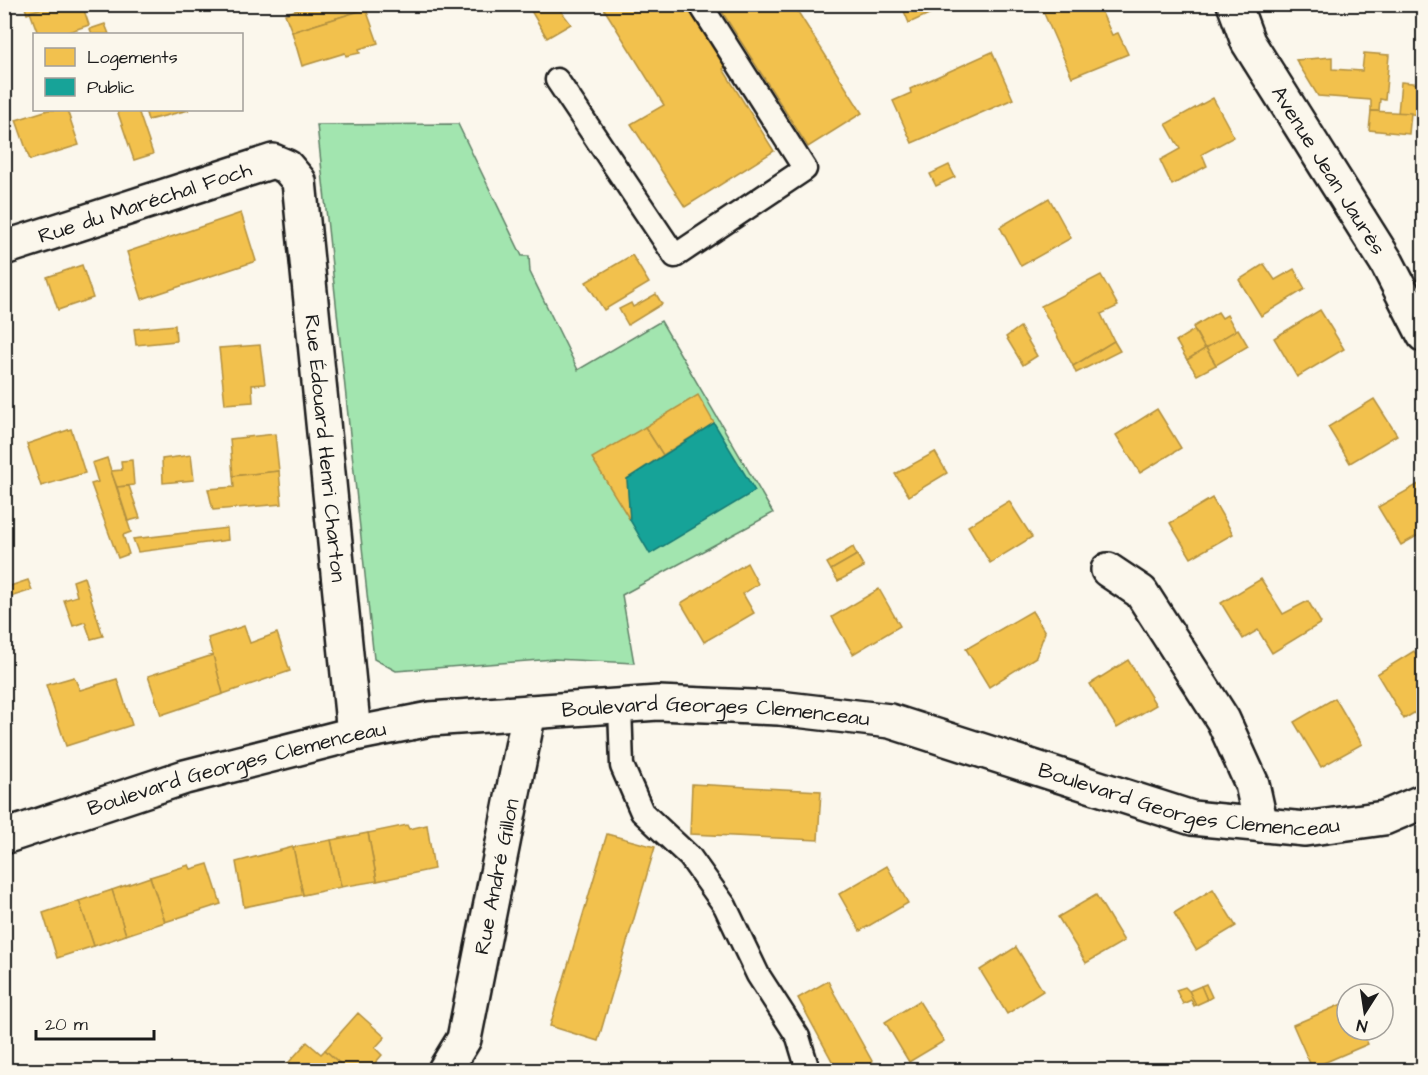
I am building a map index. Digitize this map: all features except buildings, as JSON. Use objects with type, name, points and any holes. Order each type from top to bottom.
[{"type":"street","name":"Avenue Jean Jaurès","points":[[1234,4],[1248,42],[1387,263],[1424,335]]},
{"type":"street","name":"Rue du Maréchal Foch","points":[[4,248],[273,161],[287,167]]},
{"type":"street","name":"Rue Édouard Henri Charton","points":[[287,167],[299,181],[354,734]]},
{"type":"street","points":[[1108,570],[1141,592],[1223,720],[1252,784],[1261,825]]},
{"type":"street","name":"Boulevard Georges Clemenceau","points":[[4,837],[185,777],[354,734],[430,719],[658,703],[779,708],[890,721],[1192,818],[1305,830],[1384,818],[1424,801]]},
{"type":"street","name":"Rue André Gillon","points":[[445,1071],[464,1039],[529,712]]},
{"type":"street","name":"Rue André Gillon","points":[[464,1039],[471,1071]]},
{"type":"lane","points":[[556,80],[675,256],[805,169],[700,4]]},
{"type":"lane","points":[[620,706],[622,766],[642,812],[690,857],[725,906],[758,975],[798,1036],[808,1071]]},
{"type":"green space","points":[[458,124],[522,256],[529,256],[530,272],[578,370],[661,321],[773,513],[622,595],[634,663],[554,659],[396,671],[374,659],[317,125]]}]
